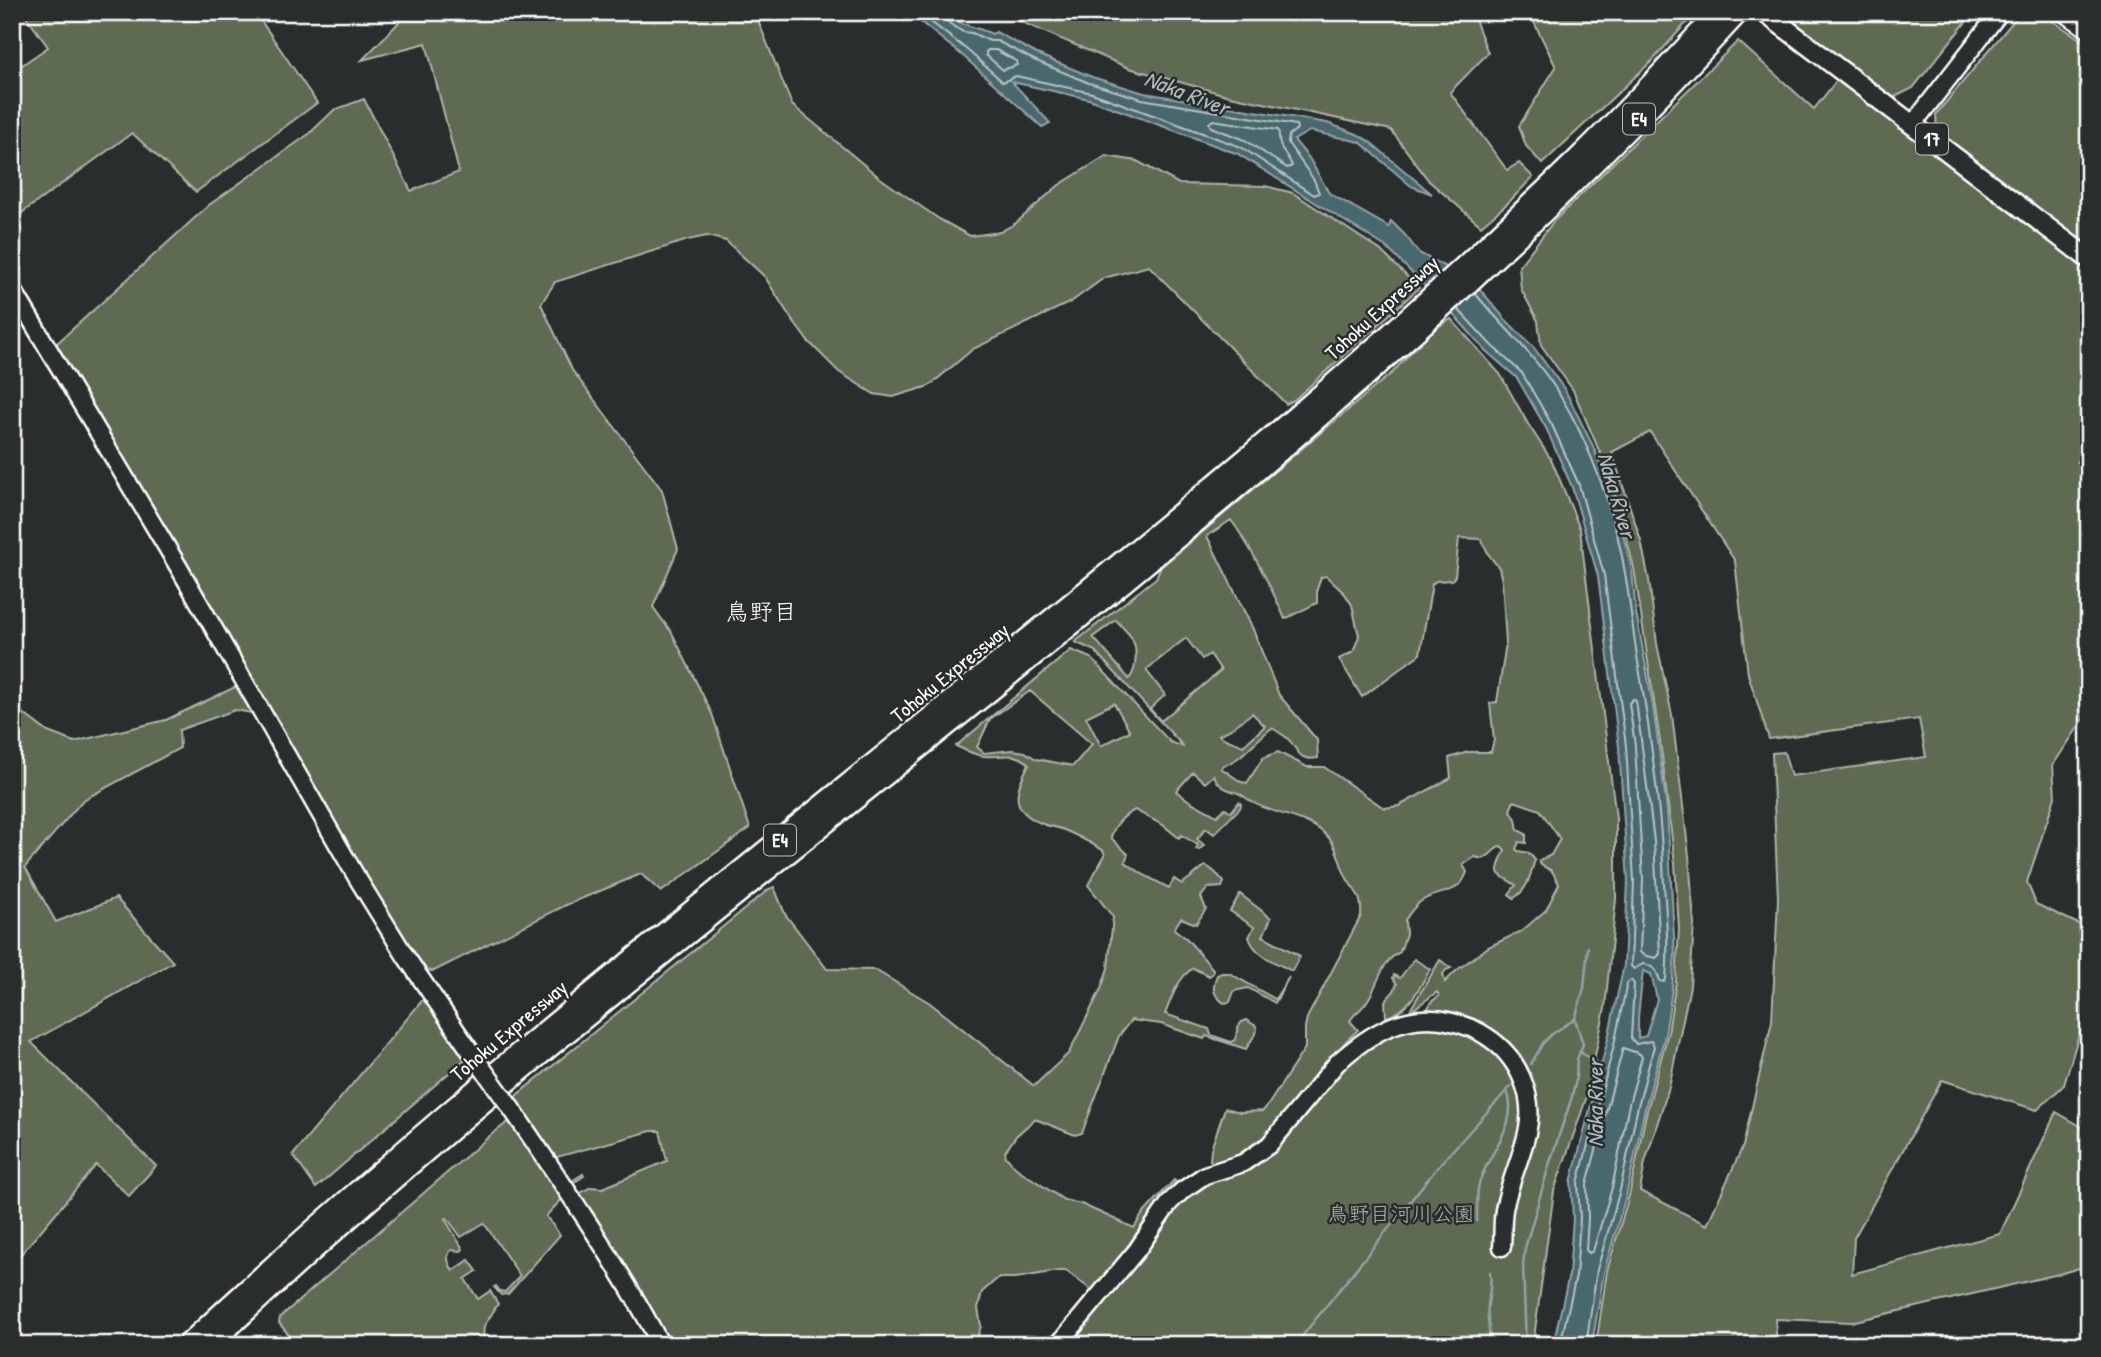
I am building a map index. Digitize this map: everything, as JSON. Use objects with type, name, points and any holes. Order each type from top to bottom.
[{"type":"highway","name":"Tohoku Expressway","points":[[1529,215],[1587,149],[1718,12]]},
{"type":"highway","name":"Tohoku Expressway","points":[[210,1345],[340,1227],[580,1022],[1050,643],[1233,491],[1529,215],[1645,113],[1739,12]]},
{"type":"highway","name":"Tohoku Expressway","points":[[187,1345],[349,1197],[571,1008],[1384,349]]},
{"type":"main road","points":[[2065,12],[2089,29]]},
{"type":"main road","name":"17","points":[[1769,16],[2089,259]]},
{"type":"street","points":[[1913,124],[2000,12]]},
{"type":"street","points":[[12,288],[178,566],[356,876],[406,957],[583,1213],[636,1297],[661,1345]]},
{"type":"street","points":[[1058,1345],[1137,1250],[1170,1202],[1205,1175],[1255,1156],[1269,1145],[1337,1063],[1385,1027],[1403,1021],[1445,1020],[1486,1035],[1502,1048],[1521,1075],[1527,1095],[1528,1131],[1504,1208],[1502,1247]]},
{"type":"green space","points":[[23,12],[255,12],[317,103],[196,192],[132,133],[12,220],[12,72],[48,47]]},
{"type":"green space","points":[[409,12],[759,12],[759,23],[792,105],[880,178],[939,219],[970,236],[1000,232],[1016,223],[1059,185],[1106,156],[1137,161],[1179,184],[1265,186],[1293,193],[1380,250],[1419,288],[1294,400],[1286,404],[1149,266],[1104,278],[1071,302],[973,349],[929,386],[893,397],[874,394],[839,372],[807,340],[765,277],[726,241],[707,236],[688,240],[555,282],[541,304],[572,370],[662,490],[678,549],[653,607],[672,633],[712,714],[750,828],[661,892],[641,874],[566,905],[434,971],[420,970],[269,716],[235,710],[179,730],[180,748],[83,800],[25,867],[56,922],[116,898],[173,962],[31,1042],[156,1166],[129,1196],[96,1165],[12,1265],[12,705],[48,732],[74,742],[166,720],[248,681],[54,346],[209,205],[309,134],[334,110],[364,99],[411,191],[459,172],[426,43],[362,60]]},
{"type":"green space","points":[[998,12],[1472,12],[1488,53],[1450,92],[1507,170],[1519,163],[1533,177],[1481,226],[1429,181],[1391,130],[1230,96],[1129,68]]},
{"type":"green space","points":[[1529,12],[1696,12],[1654,59],[1542,164],[1526,146],[1519,126],[1556,67]]},
{"type":"green space","points":[[1778,12],[1974,12],[1913,88],[1893,98]]},
{"type":"green space","points":[[2020,13],[2041,13],[2089,45],[2089,253],[1937,132],[1936,114]]},
{"type":"green space","points":[[1738,41],[1814,109],[1837,80],[2089,268],[2089,435],[2077,462],[2089,474],[2089,711],[2053,765],[2055,797],[2027,882],[2036,904],[2089,929],[2089,1000],[2064,1085],[2037,1110],[1942,1080],[1854,1238],[1852,1274],[2000,1234],[2056,1112],[2089,1131],[2089,1265],[1851,1322],[1775,1319],[1777,1345],[1596,1345],[1607,1271],[1630,1192],[1646,1114],[1668,1033],[1676,981],[1679,929],[1675,864],[1661,748],[1634,568],[1616,497],[1602,457],[1573,390],[1541,345],[1538,321],[1521,289],[1519,266],[1554,221]],"holes":[[[1650,432],[1735,561],[1748,674],[1769,739],[1919,719],[1926,757],[1791,776],[1784,752],[1772,753],[1778,899],[1772,1021],[1743,1146],[1707,1225],[1640,1191],[1645,1162],[1669,1087],[1690,986],[1694,923],[1672,715],[1657,644],[1649,580],[1641,541],[1612,452]]]},
{"type":"green space","name":"鳥野目河川公園","points":[[1451,319],[1500,374],[1552,461],[1580,529],[1616,818],[1616,899],[1605,1008],[1586,1099],[1554,1191],[1533,1345],[1062,1345],[1172,1207],[1197,1184],[1271,1149],[1348,1063],[1373,1043],[1395,1030],[1419,1025],[1446,1028],[1472,1018],[1449,1011],[1427,1010],[1431,1002],[1439,996],[1437,992],[1410,1010],[1440,960],[1451,968],[1443,974],[1445,982],[1488,947],[1522,931],[1546,910],[1559,884],[1552,871],[1539,861],[1551,855],[1560,839],[1540,810],[1514,801],[1510,810],[1516,819],[1518,830],[1526,834],[1526,843],[1519,842],[1516,849],[1529,853],[1535,860],[1523,890],[1514,898],[1509,894],[1516,885],[1498,873],[1505,850],[1501,846],[1486,857],[1475,857],[1463,865],[1467,872],[1459,885],[1420,902],[1405,920],[1406,934],[1400,952],[1383,968],[1370,997],[1350,1021],[1358,1030],[1265,1137],[1237,1156],[1214,1163],[1210,1160],[1211,1149],[1225,1108],[1240,1112],[1263,1111],[1305,1048],[1307,1018],[1361,916],[1361,908],[1334,846],[1321,831],[1303,821],[1261,807],[1226,789],[1214,775],[1205,783],[1193,772],[1176,791],[1186,798],[1217,816],[1225,808],[1231,812],[1239,802],[1241,804],[1214,834],[1206,828],[1197,839],[1204,845],[1199,850],[1196,849],[1198,845],[1181,835],[1179,838],[1163,825],[1135,810],[1120,821],[1111,838],[1128,854],[1125,862],[1169,888],[1174,879],[1182,884],[1205,866],[1224,882],[1222,887],[1208,888],[1201,897],[1206,909],[1196,924],[1181,918],[1174,929],[1187,939],[1213,969],[1213,973],[1209,976],[1193,968],[1187,972],[1165,1014],[1209,1029],[1211,1035],[1231,1042],[1235,1040],[1243,1021],[1256,1026],[1257,1031],[1246,1049],[1206,1036],[1204,1039],[1161,1024],[1131,1020],[1119,1036],[1082,1133],[1075,1135],[1035,1119],[1016,1136],[1005,1152],[1016,1168],[1064,1200],[1081,1204],[1134,1228],[1142,1215],[1174,1180],[1176,1182],[1094,1292],[1066,1271],[998,1278],[982,1292],[978,1308],[981,1326],[975,1345],[665,1345],[577,1195],[591,1187],[603,1188],[667,1161],[660,1131],[651,1131],[553,1158],[570,1182],[583,1174],[584,1176],[570,1185],[514,1100],[517,1095],[774,887],[785,914],[827,969],[875,970],[930,1003],[1034,1086],[1069,1053],[1101,989],[1108,968],[1113,917],[1088,885],[1105,855],[1103,850],[1079,837],[1043,824],[1024,813],[1019,806],[1018,791],[1029,764],[1024,760],[1013,756],[980,755],[956,746],[1071,650],[1091,658],[1170,742],[1184,747],[1095,651],[1075,642],[1156,578],[1160,568],[1393,372],[1420,343]],"holes":[[[1231,520],[1261,568],[1285,619],[1317,603],[1317,589],[1321,577],[1326,576],[1345,594],[1352,605],[1359,636],[1353,652],[1339,659],[1362,697],[1420,654],[1432,584],[1436,581],[1452,580],[1455,576],[1459,538],[1481,539],[1499,568],[1506,643],[1497,702],[1490,703],[1494,740],[1491,752],[1468,752],[1449,758],[1451,778],[1399,806],[1384,808],[1324,767],[1307,767],[1278,752],[1263,758],[1247,783],[1241,782],[1221,768],[1235,760],[1272,728],[1287,738],[1302,756],[1318,758],[1317,740],[1279,695],[1252,627],[1207,536]],[[1116,620],[1128,633],[1136,653],[1134,670],[1129,679],[1093,637]],[[1186,638],[1202,659],[1210,654],[1221,670],[1161,721],[1150,709],[1165,695],[1146,670]],[[1030,691],[1092,744],[1073,766],[1036,759],[1025,752],[1012,750],[984,753],[977,747],[990,719]],[[1114,703],[1130,731],[1101,746],[1086,717]],[[1252,713],[1265,726],[1243,746],[1219,735]]]},
{"type":"green space","points":[[1240,894],[1271,918],[1263,936],[1300,956],[1292,971],[1266,958],[1256,949],[1249,937],[1254,927],[1230,911]]},
{"type":"green space","points":[[1414,959],[1430,969],[1407,1005],[1386,1017],[1385,1001],[1397,984],[1394,975],[1400,978]]},
{"type":"green space","points":[[1229,973],[1275,999],[1289,977],[1275,1003],[1248,988],[1234,991],[1230,1002],[1224,1003],[1215,994],[1214,987],[1217,975]]},
{"type":"green space","points":[[426,996],[465,1059],[316,1188],[293,1155]]},
{"type":"green space","points":[[511,1120],[564,1197],[546,1216],[560,1235],[508,1294],[501,1295],[494,1287],[505,1292],[520,1276],[484,1223],[461,1237],[447,1218],[445,1219],[463,1249],[451,1250],[448,1255],[453,1271],[469,1260],[477,1271],[465,1279],[478,1299],[490,1291],[498,1304],[484,1326],[483,1338],[477,1345],[294,1345],[279,1323],[280,1317]]},
{"type":"water","name":"Naka River","points":[[908,12],[957,12],[955,20],[992,34],[996,32],[1037,54],[1092,77],[1144,93],[1327,123],[1369,141],[1432,194],[1411,186],[1360,142],[1310,131],[1294,140],[1309,158],[1329,193],[1389,227],[1391,221],[1419,253],[1474,282],[1534,348],[1565,390],[1592,444],[1614,497],[1632,571],[1667,809],[1675,955],[1665,1035],[1645,1108],[1627,1192],[1604,1272],[1592,1345],[1553,1345],[1569,1275],[1573,1218],[1571,1182],[1624,965],[1628,881],[1619,747],[1598,576],[1572,487],[1546,428],[1517,378],[1486,351],[1386,247],[1238,154],[1089,99],[1012,82],[1050,123],[1042,127],[962,55]],"holes":[[[1643,971],[1651,974],[1657,999],[1646,1036],[1638,1038]]]},
{"type":"waterway","name":"Naka River","points":[[1588,947],[1584,988],[1575,1019],[1583,1044],[1580,1052],[1601,1065]]},
{"type":"waterway","points":[[1531,1064],[1543,1043],[1575,1019]]},
{"type":"waterway","name":"Naka River","points":[[1526,1345],[1523,1264],[1525,1248],[1571,1100],[1580,1052]]},
{"type":"waterway","points":[[1295,1345],[1440,1164],[1511,1086]]},
{"type":"waterway","points":[[1477,1221],[1478,1188],[1487,1164],[1506,1129],[1510,1104],[1507,1091]]},
{"type":"waterway","points":[[1489,1345],[1490,1272]]},
{"type":"district","name":"鳥野目","points":[[761,612]]}]
